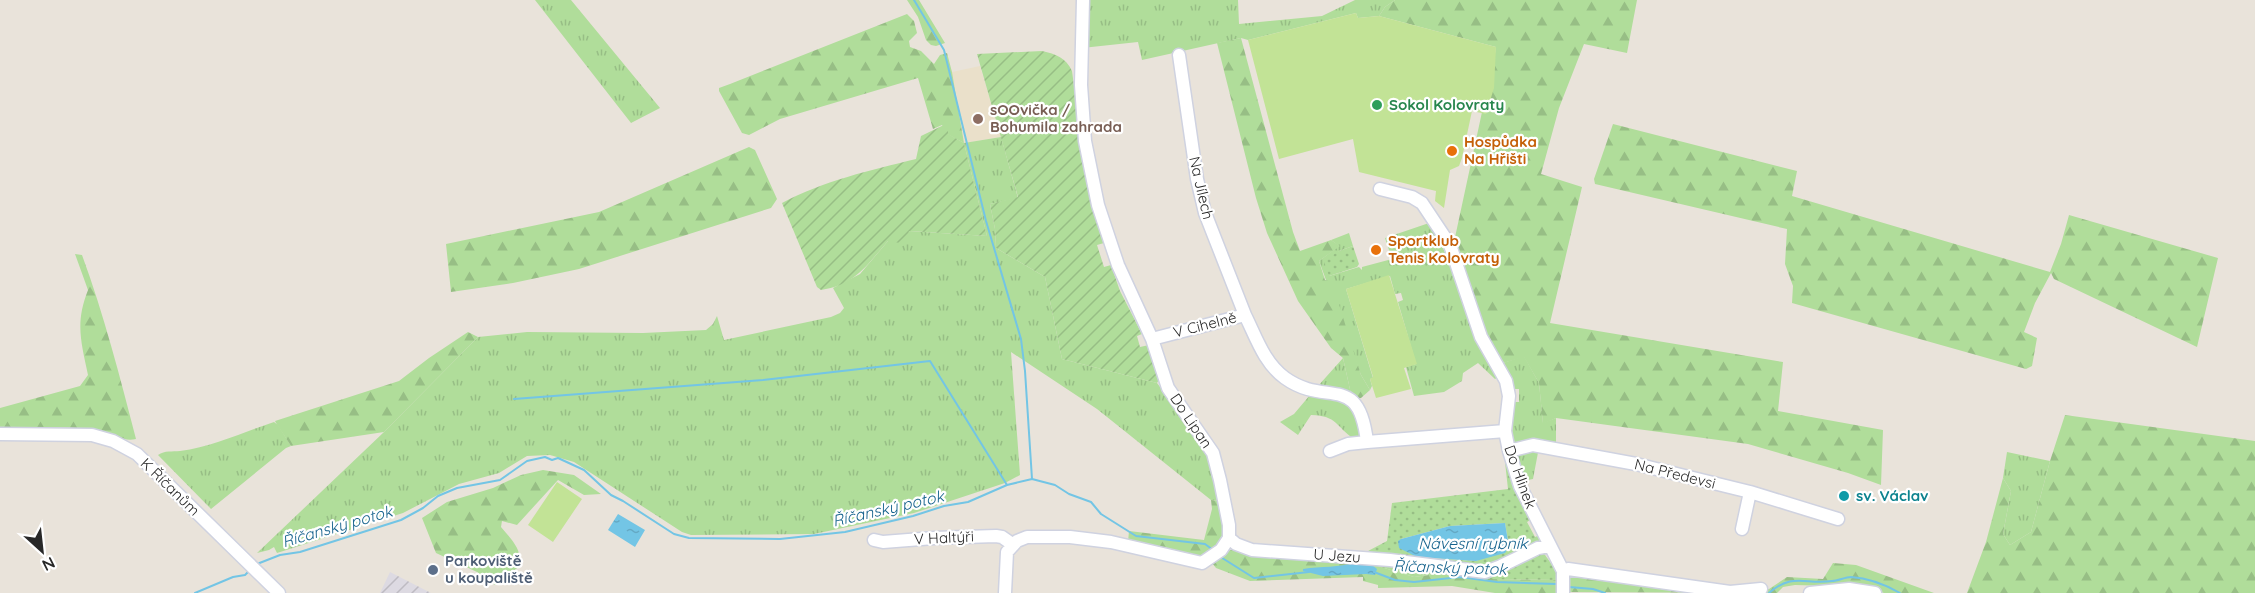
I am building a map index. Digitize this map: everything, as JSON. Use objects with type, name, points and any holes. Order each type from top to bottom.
[{"type":"street","name":"Do Lipan","points":[[1083,0],[1081,86],[1088,158],[1098,205],[1118,265],[1152,339],[1168,388],[1213,453],[1229,525],[1229,538]]},
{"type":"street","name":"Na Jílech","points":[[1179,54],[1197,179],[1205,213],[1245,315]]},
{"type":"street","name":"Do Hlinek","points":[[1380,189],[1412,197],[1422,203],[1449,245],[1482,337],[1506,381],[1509,396],[1505,431],[1520,486],[1563,574]]},
{"type":"street","name":"V Cihelně","points":[[1152,339],[1245,315],[1264,353],[1283,376],[1295,384],[1316,391],[1341,394],[1357,404],[1364,419],[1367,442]]},
{"type":"street","points":[[1330,451],[1348,444],[1505,431]]},
{"type":"street","name":"K Říčanům","points":[[0,434],[92,435],[117,443],[137,454],[279,593]]},
{"type":"street","name":"Na Předevsi","points":[[1509,451],[1533,445],[1636,464],[1750,492],[1838,519]]},
{"type":"street","points":[[1742,529],[1750,492]]},
{"type":"street","name":"V Haltýři","points":[[874,540],[884,542],[996,536],[1012,544]]},
{"type":"street","points":[[1005,593],[1006,555],[1012,544],[1027,537],[1070,537],[1111,542],[1195,562],[1208,560],[1221,550],[1229,538]]},
{"type":"street","name":"U Jezu","points":[[1229,538],[1252,550],[1390,560],[1485,572],[1538,548],[1549,546]]},
{"type":"street","points":[[1563,593],[1563,574],[1568,569],[1730,592],[1761,589]]},
{"type":"street","points":[[1810,593],[1849,589],[1875,593]]},
{"type":"shaded area","name":"sOOvička / Bohumila zahrada","points":[[980,66],[1001,137],[964,143],[952,72]]},
{"type":"shaded area","points":[[390,572],[431,593],[380,593]]},
{"type":"green space","points":[[535,0],[571,0],[660,108],[631,123]]},
{"type":"green space","points":[[907,0],[919,0],[945,43],[936,46],[926,40],[918,17]]},
{"type":"green space","points":[[1086,0],[1238,0],[1239,24],[1322,16],[1355,0],[1395,0],[1385,7],[1379,16],[1358,18],[1356,13],[1248,40],[1241,38],[1142,60],[1138,42],[1082,48]]},
{"type":"green space","points":[[1395,0],[1637,0],[1627,53],[1584,44],[1559,108],[1541,174],[1582,187],[1550,323],[1783,362],[1778,411],[1883,430],[1881,485],[1748,444],[1556,418],[1543,424],[1539,383],[1524,357],[1503,363],[1495,357],[1454,242],[1482,112],[1486,114],[1496,47],[1379,16],[1385,7]]},
{"type":"green space","name":"Sokol Kolovraty","points":[[1356,13],[1358,18],[1379,16],[1496,47],[1494,88],[1486,114],[1472,111],[1462,158],[1459,166],[1450,170],[1444,208],[1435,201],[1436,191],[1359,172],[1353,139],[1279,159],[1248,40]]},
{"type":"green space","points":[[907,14],[914,21],[917,33],[909,41],[910,47],[921,51],[934,64],[940,55],[947,53],[964,143],[947,134],[942,125],[933,129],[918,78],[780,119],[749,135],[742,133],[719,88]]},
{"type":"green space","points":[[1241,38],[1300,251],[1331,240],[1340,246],[1319,261],[1325,280],[1332,282],[1361,375],[1370,390],[1361,398],[1356,399],[1351,394],[1343,358],[1331,348],[1298,301],[1267,233],[1217,43]]},
{"type":"green space","points":[[1042,51],[1060,57],[1072,71],[1087,183],[1104,243],[1097,245],[1104,267],[1111,265],[1120,291],[1142,334],[1137,336],[1140,347],[1149,345],[1161,376],[1157,383],[1062,359],[1045,277],[996,248],[990,204],[1018,197],[977,54]]},
{"type":"green space","points":[[948,123],[948,134],[964,143],[987,236],[909,231],[900,243],[888,241],[867,266],[852,279],[821,290],[817,287],[782,203],[831,182],[916,159],[921,136]]},
{"type":"green space","points":[[1613,124],[1797,171],[1792,196],[2050,272],[2069,215],[2218,258],[2197,347],[2054,279],[2051,273],[2035,303],[2024,332],[2037,338],[2032,366],[2026,369],[1792,303],[1793,286],[1785,264],[1787,229],[1595,184],[1594,179]]},
{"type":"green space","points":[[1001,137],[1018,198],[990,204],[996,248],[1045,277],[1062,359],[1157,383],[1200,439],[1209,456],[1220,501],[1211,500],[1097,409],[1011,352],[1020,475],[1005,483],[914,513],[814,534],[691,535],[682,532],[574,462],[550,455],[527,456],[499,473],[459,484],[403,513],[277,553],[274,547],[257,553],[384,432],[478,337],[527,332],[643,333],[706,330],[717,316],[724,340],[831,317],[840,313],[844,308],[833,288],[860,274],[888,241],[909,231],[987,236],[964,143]]},
{"type":"green space","points":[[749,147],[755,150],[777,199],[771,208],[579,269],[513,283],[451,292],[446,244],[599,212]]},
{"type":"green space","points":[[1429,223],[1453,267],[1498,377],[1495,379],[1478,363],[1463,373],[1462,381],[1444,392],[1414,396],[1406,367],[1416,364],[1398,302],[1403,300],[1401,293],[1395,294],[1390,276],[1346,289],[1373,378],[1370,379],[1372,386],[1370,390],[1361,375],[1319,261],[1339,246],[1331,240],[1349,233],[1353,246],[1339,251],[1329,276],[1359,267],[1362,270],[1362,267],[1392,259],[1385,238]]},
{"type":"green space","points":[[1353,246],[1359,264],[1357,267],[1329,276],[1324,261],[1339,251]]},
{"type":"green space","points":[[75,254],[82,255],[90,278],[136,439],[124,439],[104,432],[80,428],[0,429],[0,408],[80,386],[88,375],[81,342],[80,322],[88,290]]},
{"type":"green space","points":[[1389,275],[1417,364],[1404,368],[1411,389],[1376,398],[1370,379],[1373,377],[1346,289]]},
{"type":"green space","points":[[468,332],[478,337],[384,432],[291,446],[275,421],[399,381]]},
{"type":"green space","points":[[1524,356],[1539,383],[1543,423],[1556,418],[1556,444],[1540,442],[1533,479],[1523,481],[1512,434],[1514,402],[1519,402],[1519,389],[1512,389],[1503,363]]},
{"type":"green space","points":[[1343,358],[1351,394],[1318,386]]},
{"type":"green space","points":[[1310,395],[1338,399],[1354,409],[1361,438],[1354,439],[1336,422],[1326,417],[1311,415],[1298,435],[1280,422],[1294,414]]},
{"type":"green space","points":[[2065,415],[2255,441],[2255,593],[1967,593],[1986,542],[2003,478],[2011,491],[2003,534],[2010,545],[2031,532]]},
{"type":"green space","points":[[274,422],[291,446],[211,509],[158,455],[204,446]]},
{"type":"green space","points":[[2007,452],[2050,461],[2031,532],[2010,545],[2003,534],[2011,491],[2003,478]]},
{"type":"green space","points":[[1508,461],[1532,519],[1527,522],[1535,537],[1540,535],[1541,540],[1538,543],[1559,580],[1490,579],[1443,573],[1414,577],[1368,563],[1368,551],[1387,541],[1392,503],[1508,489],[1505,462]],"holes":[[[1505,523],[1509,547],[1476,561],[1417,557],[1401,539],[1450,526]]]},
{"type":"green space","points":[[543,470],[574,475],[601,494],[584,495],[558,480],[517,525],[502,521],[501,527],[518,550],[520,566],[495,585],[477,572],[436,553],[422,518],[447,502],[493,488],[521,475]]},
{"type":"green space","points":[[557,482],[582,499],[553,542],[528,525]]},
{"type":"green space","points":[[1211,500],[1220,501],[1224,521],[1223,534],[1217,544],[1201,558],[1128,542],[1129,531],[1204,540],[1212,509]]},
{"type":"green space","points":[[1235,549],[1303,557],[1308,560],[1325,562],[1332,559],[1368,563],[1414,577],[1443,573],[1490,579],[1559,580],[1558,593],[1495,593],[1452,586],[1378,588],[1378,585],[1363,581],[1363,577],[1250,581],[1216,568],[1212,563],[1227,551]]},
{"type":"green space","points":[[1833,563],[1856,565],[1934,593],[1884,593],[1865,587],[1795,585],[1783,587],[1777,593],[1568,592],[1568,569],[1691,588],[1769,589],[1787,577],[1823,579]]},
{"type":"water","points":[[618,514],[645,530],[635,547],[608,530]]},
{"type":"water","name":"Návesní rybník","points":[[1505,523],[1509,547],[1505,553],[1476,561],[1417,557],[1399,548],[1398,541],[1401,539],[1450,526]]},
{"type":"water","points":[[1356,562],[1372,565],[1377,569],[1375,575],[1323,576],[1303,571],[1303,569]]},
{"type":"waterway","points":[[914,0],[944,50],[986,221],[1021,339],[1032,479]]},
{"type":"waterway","points":[[514,399],[763,380],[930,361],[1007,485]]},
{"type":"waterway","name":"Říčanský potok","points":[[257,564],[280,555],[300,552],[401,520],[423,508],[438,496],[457,488],[500,480],[527,461],[545,457],[552,460],[558,458],[584,470],[611,495],[674,534],[689,538],[780,539],[845,532],[944,506],[968,502],[1007,485],[1032,479],[1055,485],[1069,494],[1091,502],[1101,514],[1136,536],[1205,544],[1213,550]]},
{"type":"waterway","name":"Říčanský potok","points":[[1219,556],[1254,578],[1309,572]]},
{"type":"waterway","name":"Říčanský potok","points":[[195,593],[233,577],[245,575],[250,570]]},
{"type":"waterway","name":"Říčanský potok","points":[[1374,572],[1395,580],[1414,582],[1460,577],[1497,582],[1557,584]]},
{"type":"waterway","name":"Říčanský potok","points":[[1769,593],[1792,581],[1823,582],[1851,577],[1876,582],[1900,593]]},
{"type":"waterway","name":"Říčanský potok","points":[[1569,587],[1593,589],[1605,593]]},
{"type":"place","name":"Sokol Kolovraty","points":[[1377,105]]},
{"type":"place","name":"sOOvička / Bohumila zahrada","points":[[978,119]]},
{"type":"place","name":"Hospůdka Na Hřišti","points":[[1452,151]]},
{"type":"place","name":"Sportklub Tenis Kolovraty","points":[[1376,250]]},
{"type":"place","name":"sv. Václav","points":[[1844,496]]},
{"type":"place","name":"Parkoviště u koupaliště","points":[[433,570]]}]
